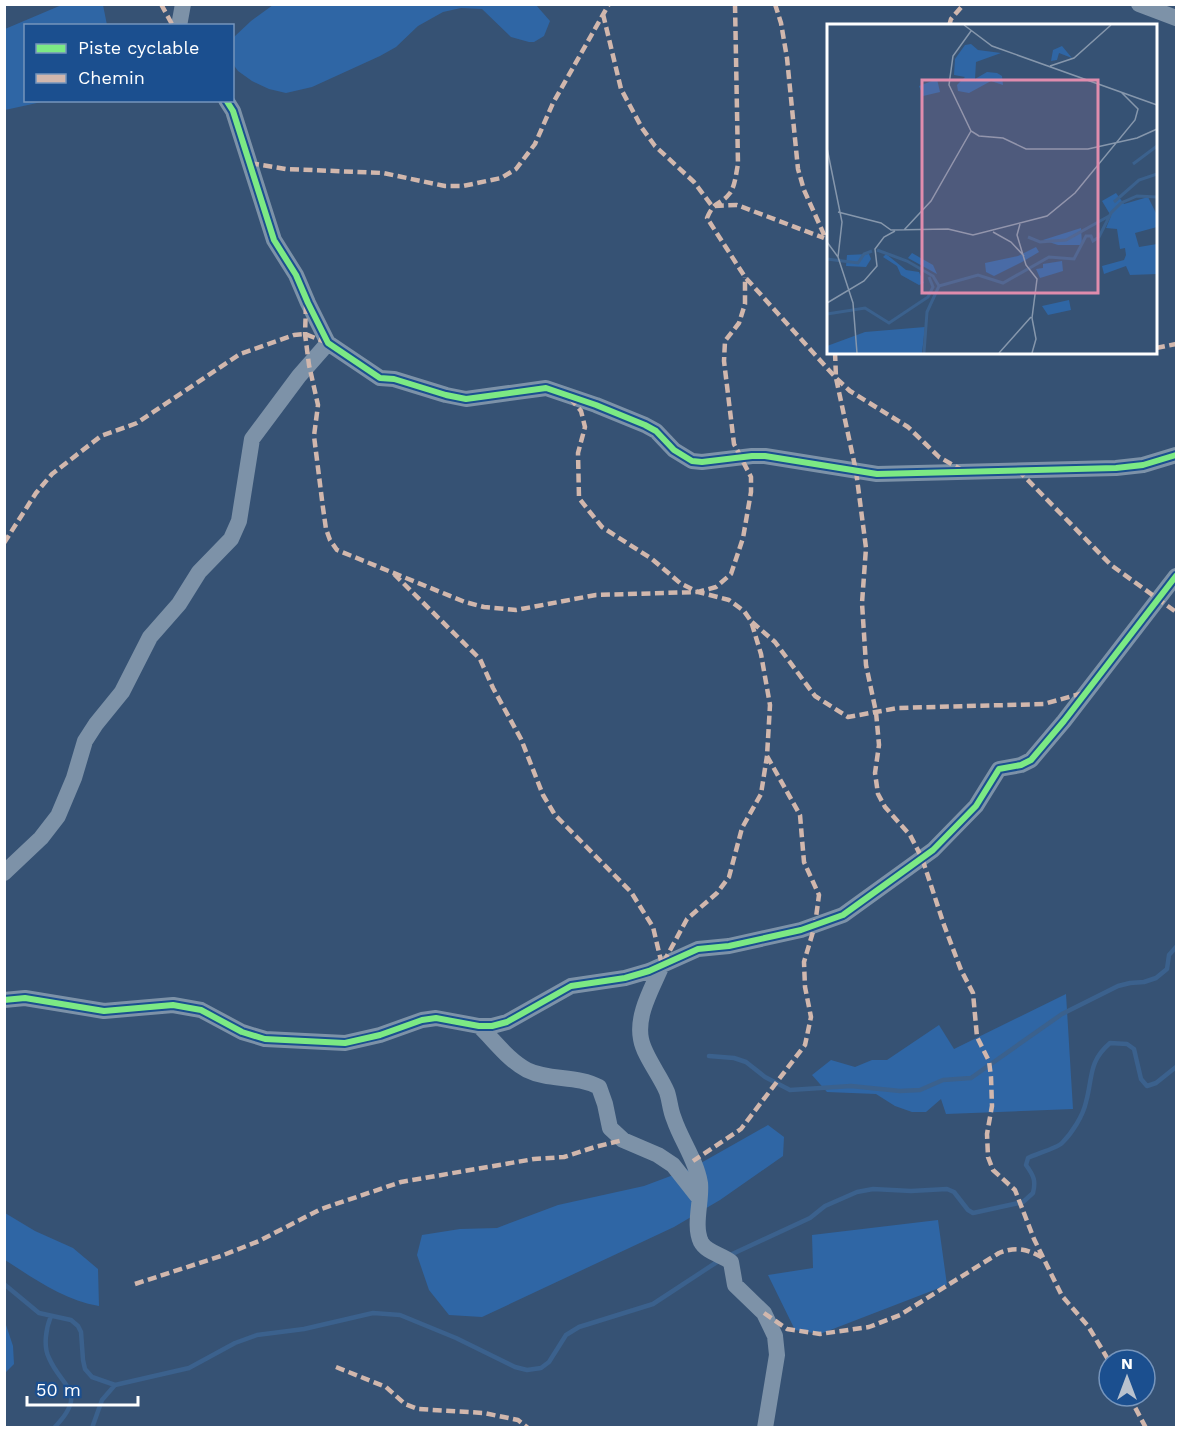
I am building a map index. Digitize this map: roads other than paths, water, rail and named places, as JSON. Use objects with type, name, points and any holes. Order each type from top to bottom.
[{"type":"street","points":[[179,24],[183,4]]},
{"type":"street","points":[[1139,4],[1176,18]]},
{"type":"street","points":[[227,102],[233,111],[274,240],[296,275],[328,342],[380,378],[394,379],[466,399],[546,388],[596,405],[656,431],[674,450],[692,461],[702,462],[765,456],[877,474],[1116,468],[1143,465],[1176,455]]},
{"type":"street","points":[[4,873],[41,838],[57,816],[74,778],[85,741],[122,692],[150,637],[178,604],[199,572],[231,539],[239,521],[252,439],[299,376],[328,342]]},
{"type":"street","points":[[4,1000],[25,998],[104,1011],[173,1005],[201,1010],[242,1032],[264,1039],[345,1043],[436,1018],[478,1026],[492,1026],[507,1022],[571,986],[625,978],[698,949],[729,946],[801,930],[843,915],[933,850],[976,806],[999,769],[1021,765],[1031,760],[1176,576]]},
{"type":"street","points":[[662,965],[644,1009],[640,1027],[641,1041],[667,1093],[673,1118],[691,1155],[700,1182],[699,1231],[701,1242],[708,1250],[731,1262],[735,1285],[764,1313],[775,1336],[777,1355],[765,1428]]},
{"type":"street","points":[[478,1026],[511,1059],[528,1070],[588,1081],[599,1087],[610,1128],[623,1140],[658,1155],[673,1165],[699,1198]]},
{"type":"waterway","points":[[709,1056],[734,1058],[746,1062],[765,1077],[790,1090],[851,1086],[900,1091],[920,1090],[943,1080],[971,1078],[1062,1014],[1118,986],[1156,978],[1167,969],[1169,955],[1176,947]]},
{"type":"waterway","points":[[728,1256],[810,1218],[825,1206],[857,1192],[873,1189],[911,1191],[947,1189],[954,1192],[973,1213],[1023,1202],[1033,1193],[1034,1189],[1034,1179],[1026,1165],[1028,1158],[1051,1149],[1066,1139],[1085,1107],[1095,1063],[1110,1043],[1127,1044],[1134,1049],[1141,1079],[1147,1086],[1156,1083],[1176,1067]]},
{"type":"waterway","points":[[4,1284],[39,1313],[71,1320],[78,1326],[81,1332],[85,1369],[92,1377],[115,1385],[189,1368],[235,1343],[257,1335],[304,1329],[373,1313],[400,1315],[456,1338],[515,1367],[527,1370],[541,1368],[549,1362],[566,1335],[579,1327],[653,1304],[720,1260]]},
{"type":"waterway","points":[[51,1316],[46,1337],[47,1353],[70,1391],[71,1398],[70,1406],[54,1428]]},
{"type":"waterway","points":[[92,1428],[102,1400],[115,1385]]}]
